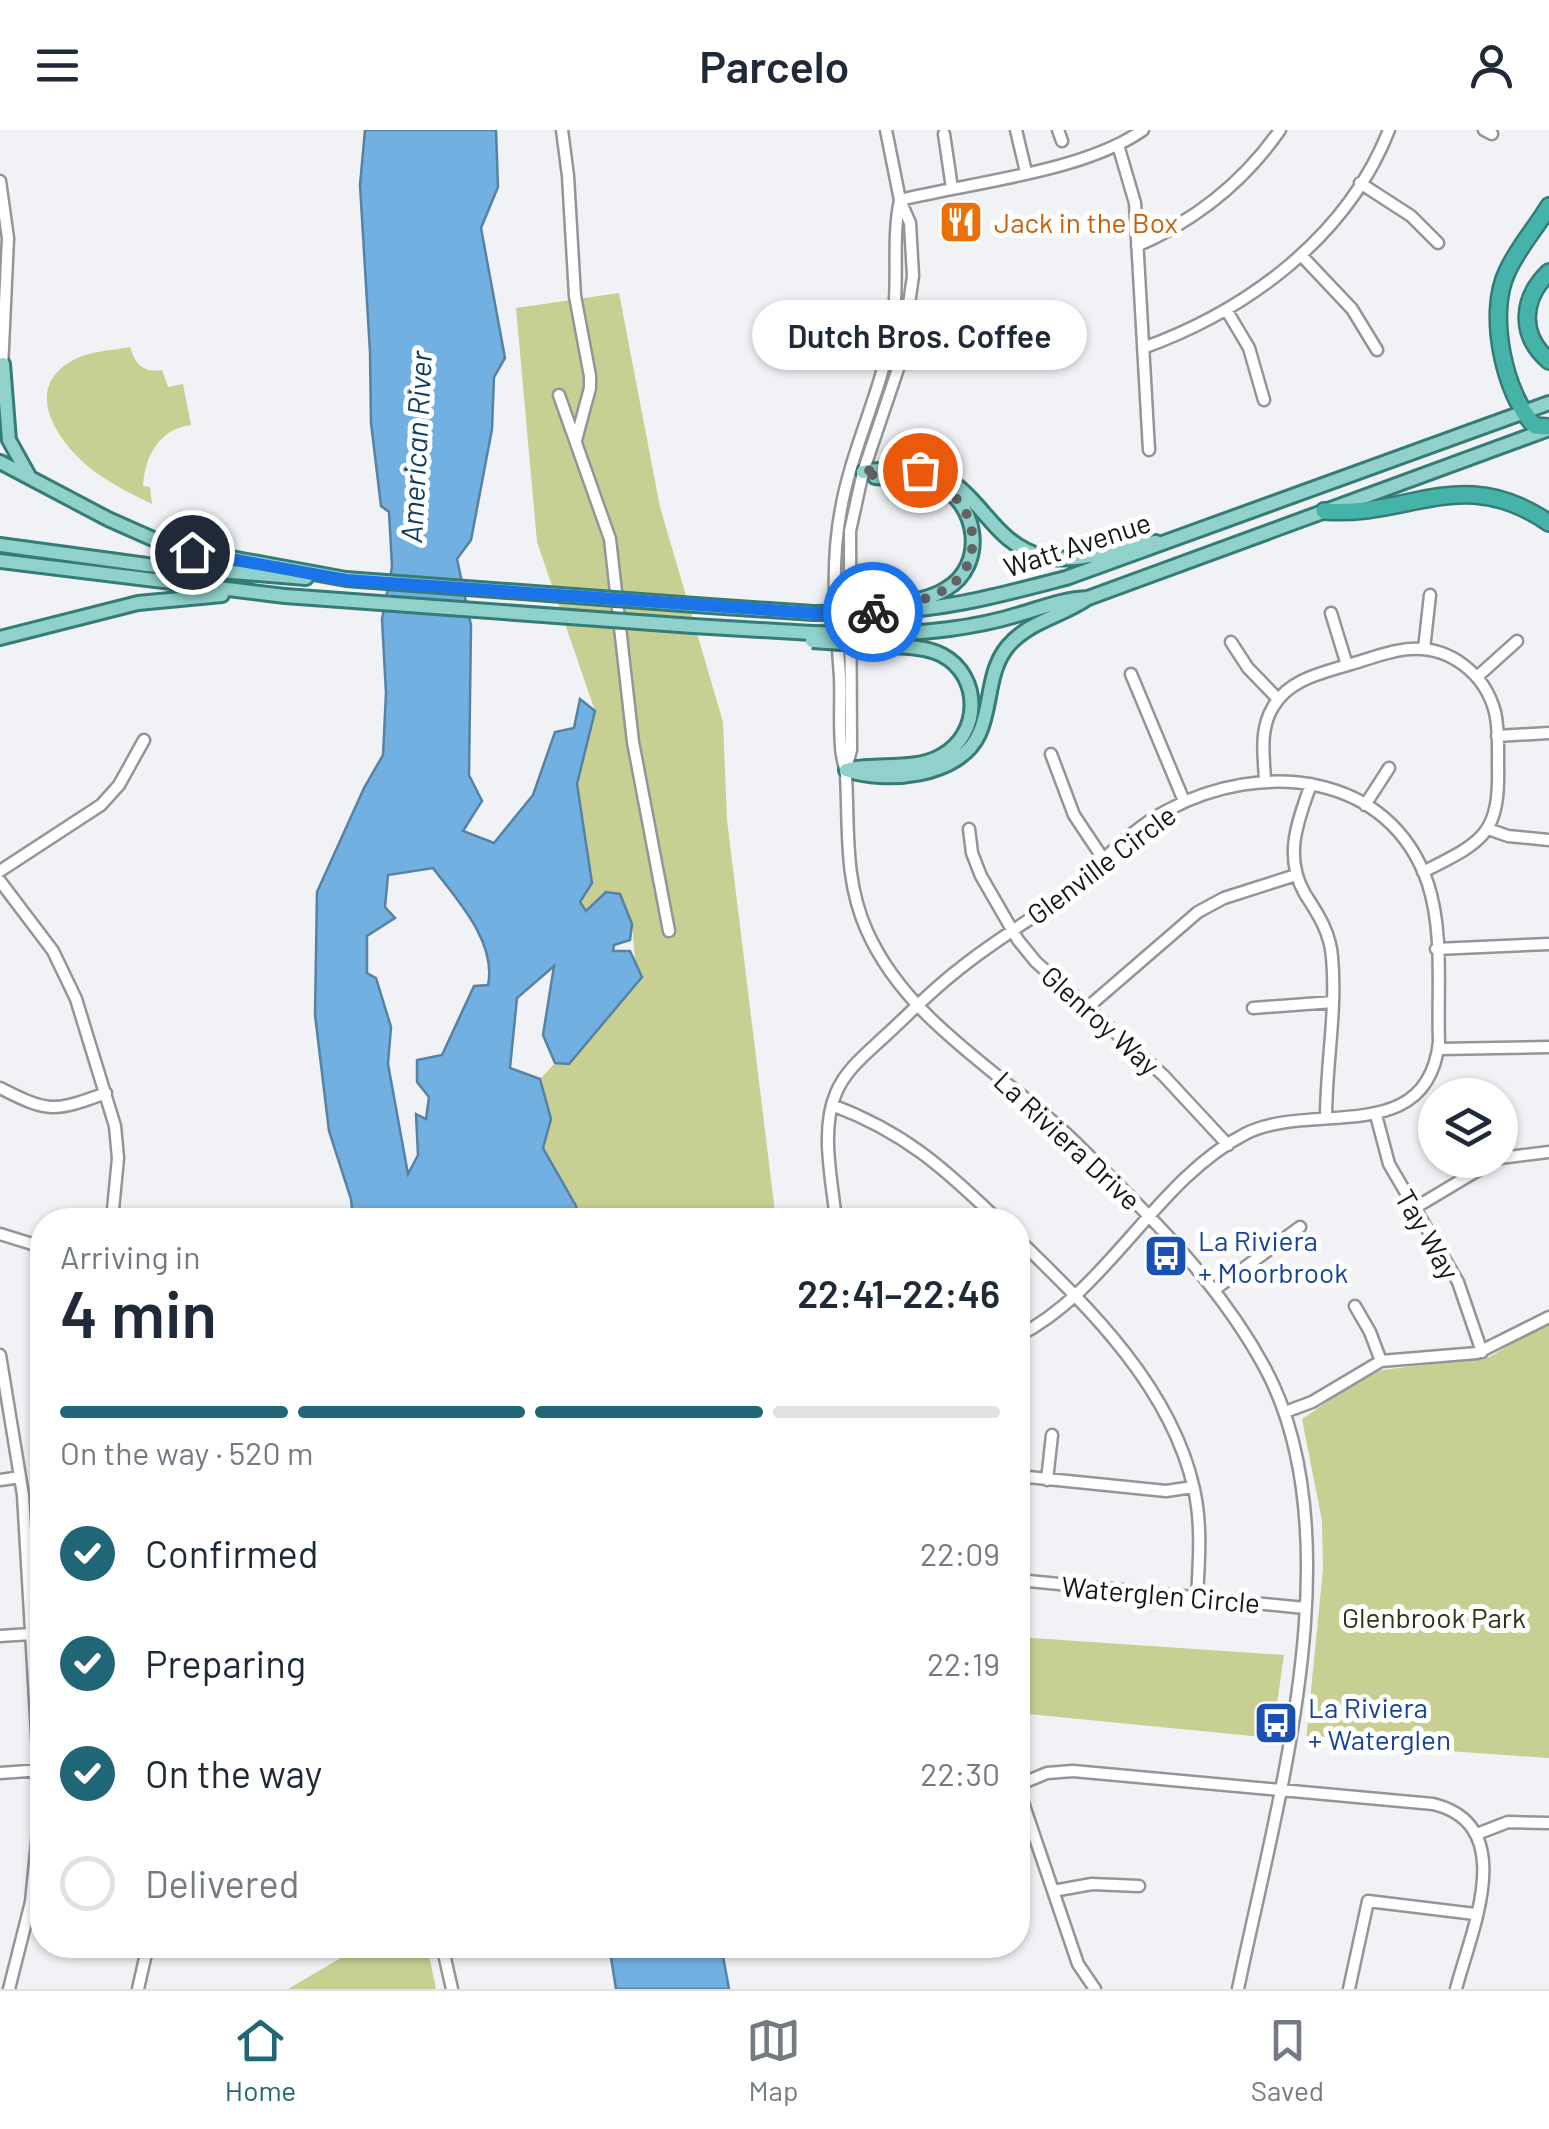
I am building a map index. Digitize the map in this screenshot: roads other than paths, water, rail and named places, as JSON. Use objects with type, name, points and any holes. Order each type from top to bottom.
[{"type":"highway","points":[[1549,206],[1502,283],[1498,322],[1507,369],[1522,413],[1535,426],[1549,428]]},
{"type":"highway","points":[[1543,356],[1526,318],[1536,286],[1549,272]]},
{"type":"highway","points":[[1324,511],[1353,513],[1414,498],[1467,493],[1518,506],[1549,523]]},
{"type":"main road","points":[[3,364],[7,432],[30,478]]},
{"type":"main road","name":"Watt Avenue","points":[[0,545],[147,564],[286,572],[346,580],[813,613],[904,612],[1026,589],[1141,554],[1175,538],[1549,403]]},
{"type":"main road","name":"Watt Avenue","points":[[873,639],[1019,615],[1067,599],[1088,598],[1549,428]]},
{"type":"main road","points":[[0,462],[108,520],[171,547],[286,572]]},
{"type":"main road","points":[[862,472],[877,469],[938,473],[965,490],[1005,538],[1045,557],[1086,555],[1175,538]]},
{"type":"main road","points":[[862,472],[934,483],[959,500],[972,528],[973,546],[965,568],[954,582],[926,597],[874,612]]},
{"type":"main road","points":[[0,561],[240,592],[873,639],[939,653],[952,661],[969,685],[972,711],[965,731],[944,755],[912,765],[846,770]]},
{"type":"main road","points":[[1,638],[138,603],[240,592]]},
{"type":"main road","points":[[846,770],[865,776],[918,772],[940,767],[969,750],[980,733],[996,666],[1008,646],[1026,630],[1070,611],[1088,598]]},
{"type":"street","points":[[562,130],[575,296],[590,376],[576,442]]},
{"type":"street","name":"La Riviera Drive","points":[[846,770],[851,750],[850,530],[862,472],[893,387],[905,336],[913,263],[910,223],[900,200],[886,130]]},
{"type":"street","points":[[1016,130],[1026,172]]},
{"type":"street","points":[[900,200],[1077,160],[1118,145],[1143,130]]},
{"type":"street","points":[[1138,246],[1174,228],[1218,198],[1249,170],[1280,130]]},
{"type":"street","points":[[1144,348],[1178,336],[1228,310],[1275,278],[1335,218],[1360,184],[1389,130]]},
{"type":"street","points":[[944,134],[952,188]]},
{"type":"street","points":[[1118,145],[1132,185],[1150,450]]},
{"type":"street","points":[[0,181],[8,238],[0,385]]},
{"type":"street","points":[[1360,184],[1410,216],[1438,244]]},
{"type":"street","name":"La Riviera Drive","points":[[900,200],[895,222],[897,278],[886,360],[849,471],[838,527],[835,650],[840,678],[841,750],[846,770],[847,862],[856,902],[884,964],[917,1006],[1053,1121],[1178,1244],[1214,1290],[1264,1368],[1285,1412],[1306,1510],[1305,1608],[1296,1700],[1238,1989]]},
{"type":"street","points":[[1300,255],[1352,309],[1377,350]]},
{"type":"street","points":[[897,278],[904,290],[901,321],[905,336]]},
{"type":"street","points":[[1228,310],[1250,348],[1264,400]]},
{"type":"street","points":[[559,395],[610,539],[632,742],[669,931]]},
{"type":"street","points":[[1424,649],[1430,595]]},
{"type":"street","points":[[1331,613],[1346,666]]},
{"type":"street","points":[[1477,677],[1517,641]]},
{"type":"street","points":[[1231,642],[1248,668],[1278,699]]},
{"type":"street","points":[[1266,781],[1264,730],[1278,699],[1298,682],[1399,650],[1424,649],[1450,656],[1477,677],[1491,700],[1497,736],[1498,804],[1488,829],[1474,844],[1423,872]]},
{"type":"street","points":[[1131,674],[1184,801]]},
{"type":"street","points":[[1497,736],[1549,733]]},
{"type":"street","points":[[0,871],[101,805],[119,785],[144,740]]},
{"type":"street","points":[[1050,754],[1074,815],[1104,860]]},
{"type":"street","points":[[1364,804],[1389,768]]},
{"type":"street","name":"Glenville Circle","points":[[917,1006],[954,973],[1071,890],[1143,825],[1184,801],[1218,790],[1266,781],[1311,784],[1338,791],[1364,804],[1396,832],[1423,872],[1433,906],[1438,1049],[1432,1071],[1417,1093],[1395,1109],[1376,1115],[1279,1122],[1228,1145],[1192,1174],[1076,1295],[1030,1329]]},
{"type":"street","points":[[1311,784],[1294,833],[1293,855],[1296,875],[1328,936],[1333,1002],[1326,1118]]},
{"type":"street","name":"Glenroy Way","points":[[969,829],[975,864],[1036,962],[1163,1075],[1228,1145]]},
{"type":"street","points":[[1488,829],[1508,836],[1549,840]]},
{"type":"street","points":[[1088,1007],[1198,912],[1224,898],[1296,875]]},
{"type":"street","points":[[0,881],[66,974],[115,1126],[118,1158],[113,1208]]},
{"type":"street","points":[[1436,949],[1549,944]]},
{"type":"street","points":[[1254,1008],[1333,1002]]},
{"type":"street","points":[[835,1208],[829,1130],[832,1104],[850,1070],[917,1006]]},
{"type":"street","points":[[1438,1049],[1549,1046]]},
{"type":"street","points":[[0,1088],[34,1105],[54,1108],[106,1094]]},
{"type":"street","points":[[832,1104],[902,1136],[986,1208]]},
{"type":"street","name":"Tay Way","points":[[1376,1115],[1389,1164],[1458,1282],[1482,1352]]},
{"type":"street","points":[[1518,1156],[1549,1152]]},
{"type":"street","points":[[1413,1209],[1465,1178]]},
{"type":"street","points":[[1214,1290],[1300,1227]]},
{"type":"street","points":[[0,1248],[3,1235],[30,1243]]},
{"type":"street","points":[[1030,1251],[1103,1325],[1160,1404],[1176,1434],[1194,1487],[1200,1539],[1197,1598]]},
{"type":"street","points":[[1354,1306],[1381,1361]]},
{"type":"street","points":[[1285,1412],[1312,1402],[1381,1361],[1482,1352],[1549,1317]]},
{"type":"street","points":[[0,1356],[20,1477],[30,1608]]},
{"type":"street","points":[[1047,1480],[1052,1435]]},
{"type":"street","points":[[0,1480],[20,1477]]},
{"type":"street","points":[[1030,1478],[1166,1491],[1194,1487]]},
{"type":"street","name":"Waterglen Circle","points":[[1030,1581],[1305,1608]]},
{"type":"street","points":[[0,1636],[30,1634]]},
{"type":"street","points":[[0,1774],[30,1771]]},
{"type":"street","points":[[1030,1781],[1046,1773],[1072,1771],[1432,1804],[1454,1812],[1477,1834],[1484,1854],[1484,1872],[1456,1989]]},
{"type":"street","points":[[1477,1834],[1508,1822],[1549,1824]]},
{"type":"street","points":[[1030,1824],[1078,1964],[1095,1989]]},
{"type":"street","points":[[1052,1891],[1092,1884],[1139,1886]]},
{"type":"street","points":[[1349,1989],[1368,1901],[1475,1914]]},
{"type":"street","points":[[9,1989],[30,1904]]},
{"type":"street","points":[[138,1989],[145,1958]]},
{"type":"street","points":[[445,1958],[452,1989]]},
{"type":"water","name":"American River","points":[[365,130],[496,130],[498,187],[481,228],[505,358],[494,377],[492,429],[471,540],[457,559],[471,625],[469,775],[482,801],[463,831],[494,843],[533,795],[555,732],[574,728],[580,699],[595,711],[577,784],[592,883],[580,902],[586,911],[606,892],[620,894],[632,924],[630,940],[614,945],[613,951],[630,951],[642,977],[569,1064],[555,1063],[543,1035],[554,966],[517,998],[510,1068],[540,1079],[551,1119],[543,1148],[576,1208],[352,1208],[329,1131],[315,1015],[317,892],[383,755],[386,693],[382,619],[392,567],[389,512],[381,506],[371,423],[360,185]],"holes":[[[433,868],[463,908],[487,953],[488,985],[474,986],[442,1055],[417,1060],[417,1082],[429,1097],[426,1119],[416,1114],[418,1155],[408,1174],[388,1064],[391,1027],[376,978],[367,973],[367,936],[395,918],[385,907],[388,875]]]},
{"type":"water","points":[[611,1958],[723,1958],[729,1989],[616,1989]]},
{"type":"place","name":"Jack in the Box","points":[[961,222]]},
{"type":"place","name":"Dutch Bros. Coffee","points":[[920,470]]},
{"type":"place","name":"La Riviera + Moorbrook","points":[[1166,1256]]},
{"type":"place","name":"La Riviera + Waterglen","points":[[1276,1723]]},
{"type":"park label","name":"Glenbrook Park","points":[[1434,1617]]}]
